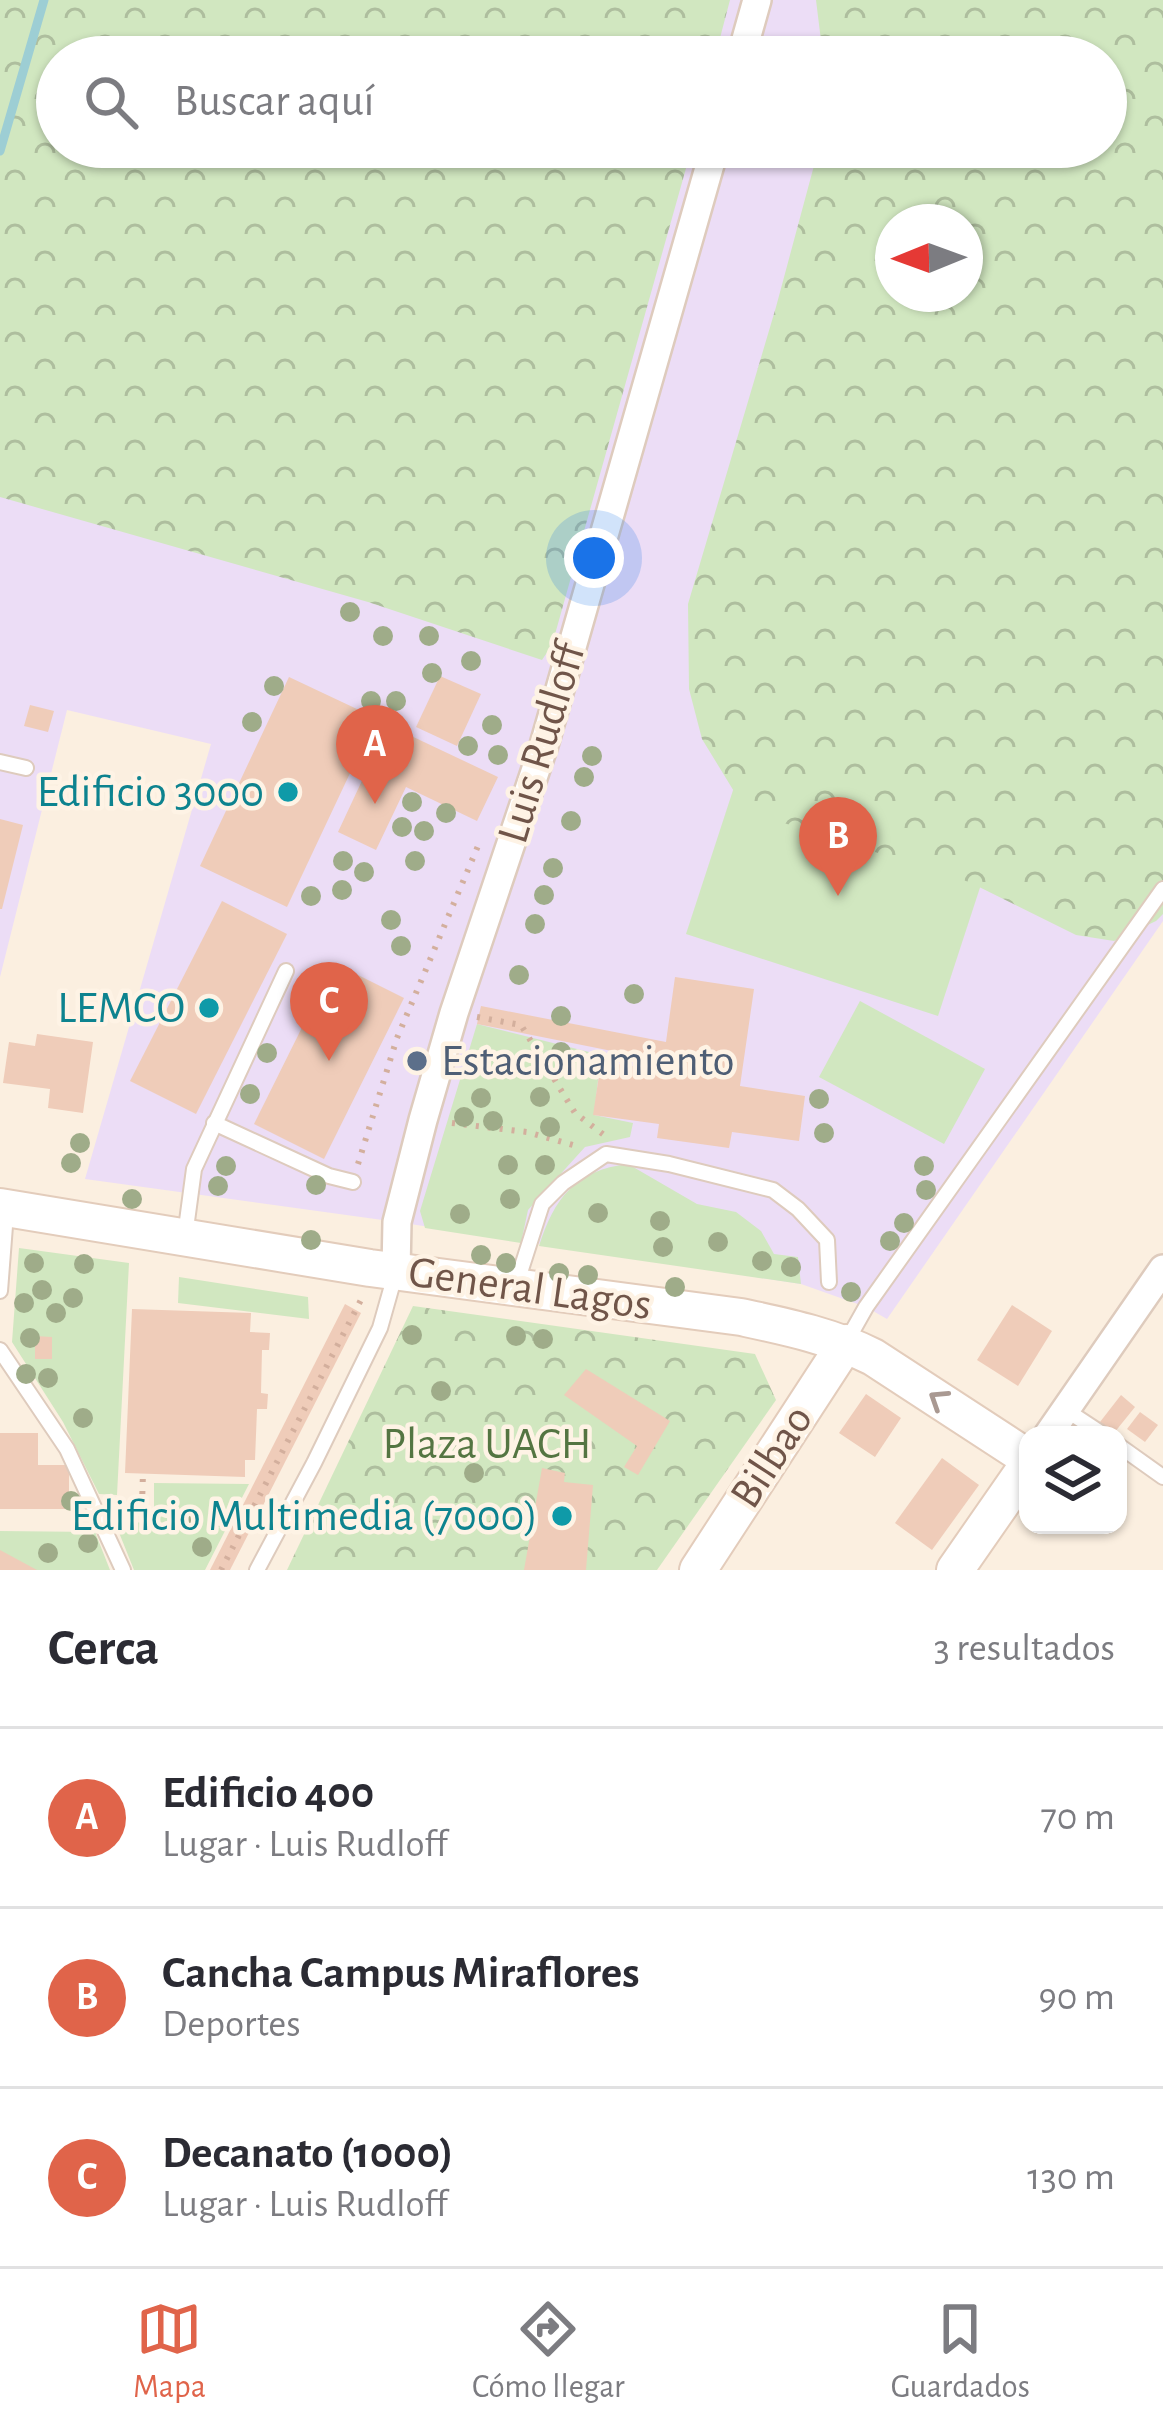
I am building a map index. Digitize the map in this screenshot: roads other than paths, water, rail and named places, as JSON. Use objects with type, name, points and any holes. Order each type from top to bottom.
[{"type":"main road","name":"General Lagos","points":[[3,1208],[384,1269],[741,1317],[846,1343],[1019,1455]]},
{"type":"main road","name":"Bilbao","points":[[698,1570],[846,1343]]},
{"type":"main road","points":[[955,1570],[1019,1474]]},
{"type":"street","points":[[747,36],[757,0]]},
{"type":"street","name":"Luis Rudloff","points":[[384,1269],[454,1013],[544,745],[709,168]]},
{"type":"street","points":[[1054,1426],[1163,1269]]},
{"type":"lane","points":[[0,762],[26,768]]},
{"type":"lane","points":[[846,1343],[866,1307],[1163,889]]},
{"type":"lane","points":[[185,1236],[194,1168],[286,971]]},
{"type":"lane","points":[[214,1123],[328,1176],[353,1182]]},
{"type":"lane","points":[[515,1287],[542,1204],[563,1183],[606,1154],[773,1190],[827,1240],[829,1282]]},
{"type":"lane","points":[[0,1292],[3,1208]]},
{"type":"lane","points":[[257,1570],[380,1328],[384,1269]]},
{"type":"lane","points":[[0,1350],[67,1449],[122,1570]]},
{"type":"lane","points":[[1066,1410],[1090,1426]]},
{"type":"lane","points":[[1127,1452],[1163,1478]]},
{"type":"waterway","points":[[0,151],[44,0]]},
{"type":"place","name":"Edificio 3000","points":[[288,792]]},
{"type":"place","name":"Edificio 400","points":[[375,804]]},
{"type":"place","name":"Cancha Campus Miraflores","points":[[838,896]]},
{"type":"place","name":"LEMCO","points":[[209,1008]]},
{"type":"place","name":"Decanato (1000)","points":[[329,1061]]},
{"type":"place","name":"Estacionamiento","points":[[417,1061]]},
{"type":"place","name":"Edificio Multimedia (7000)","points":[[562,1516]]},
{"type":"park label","name":"Plaza UACH","points":[[487,1444]]}]
